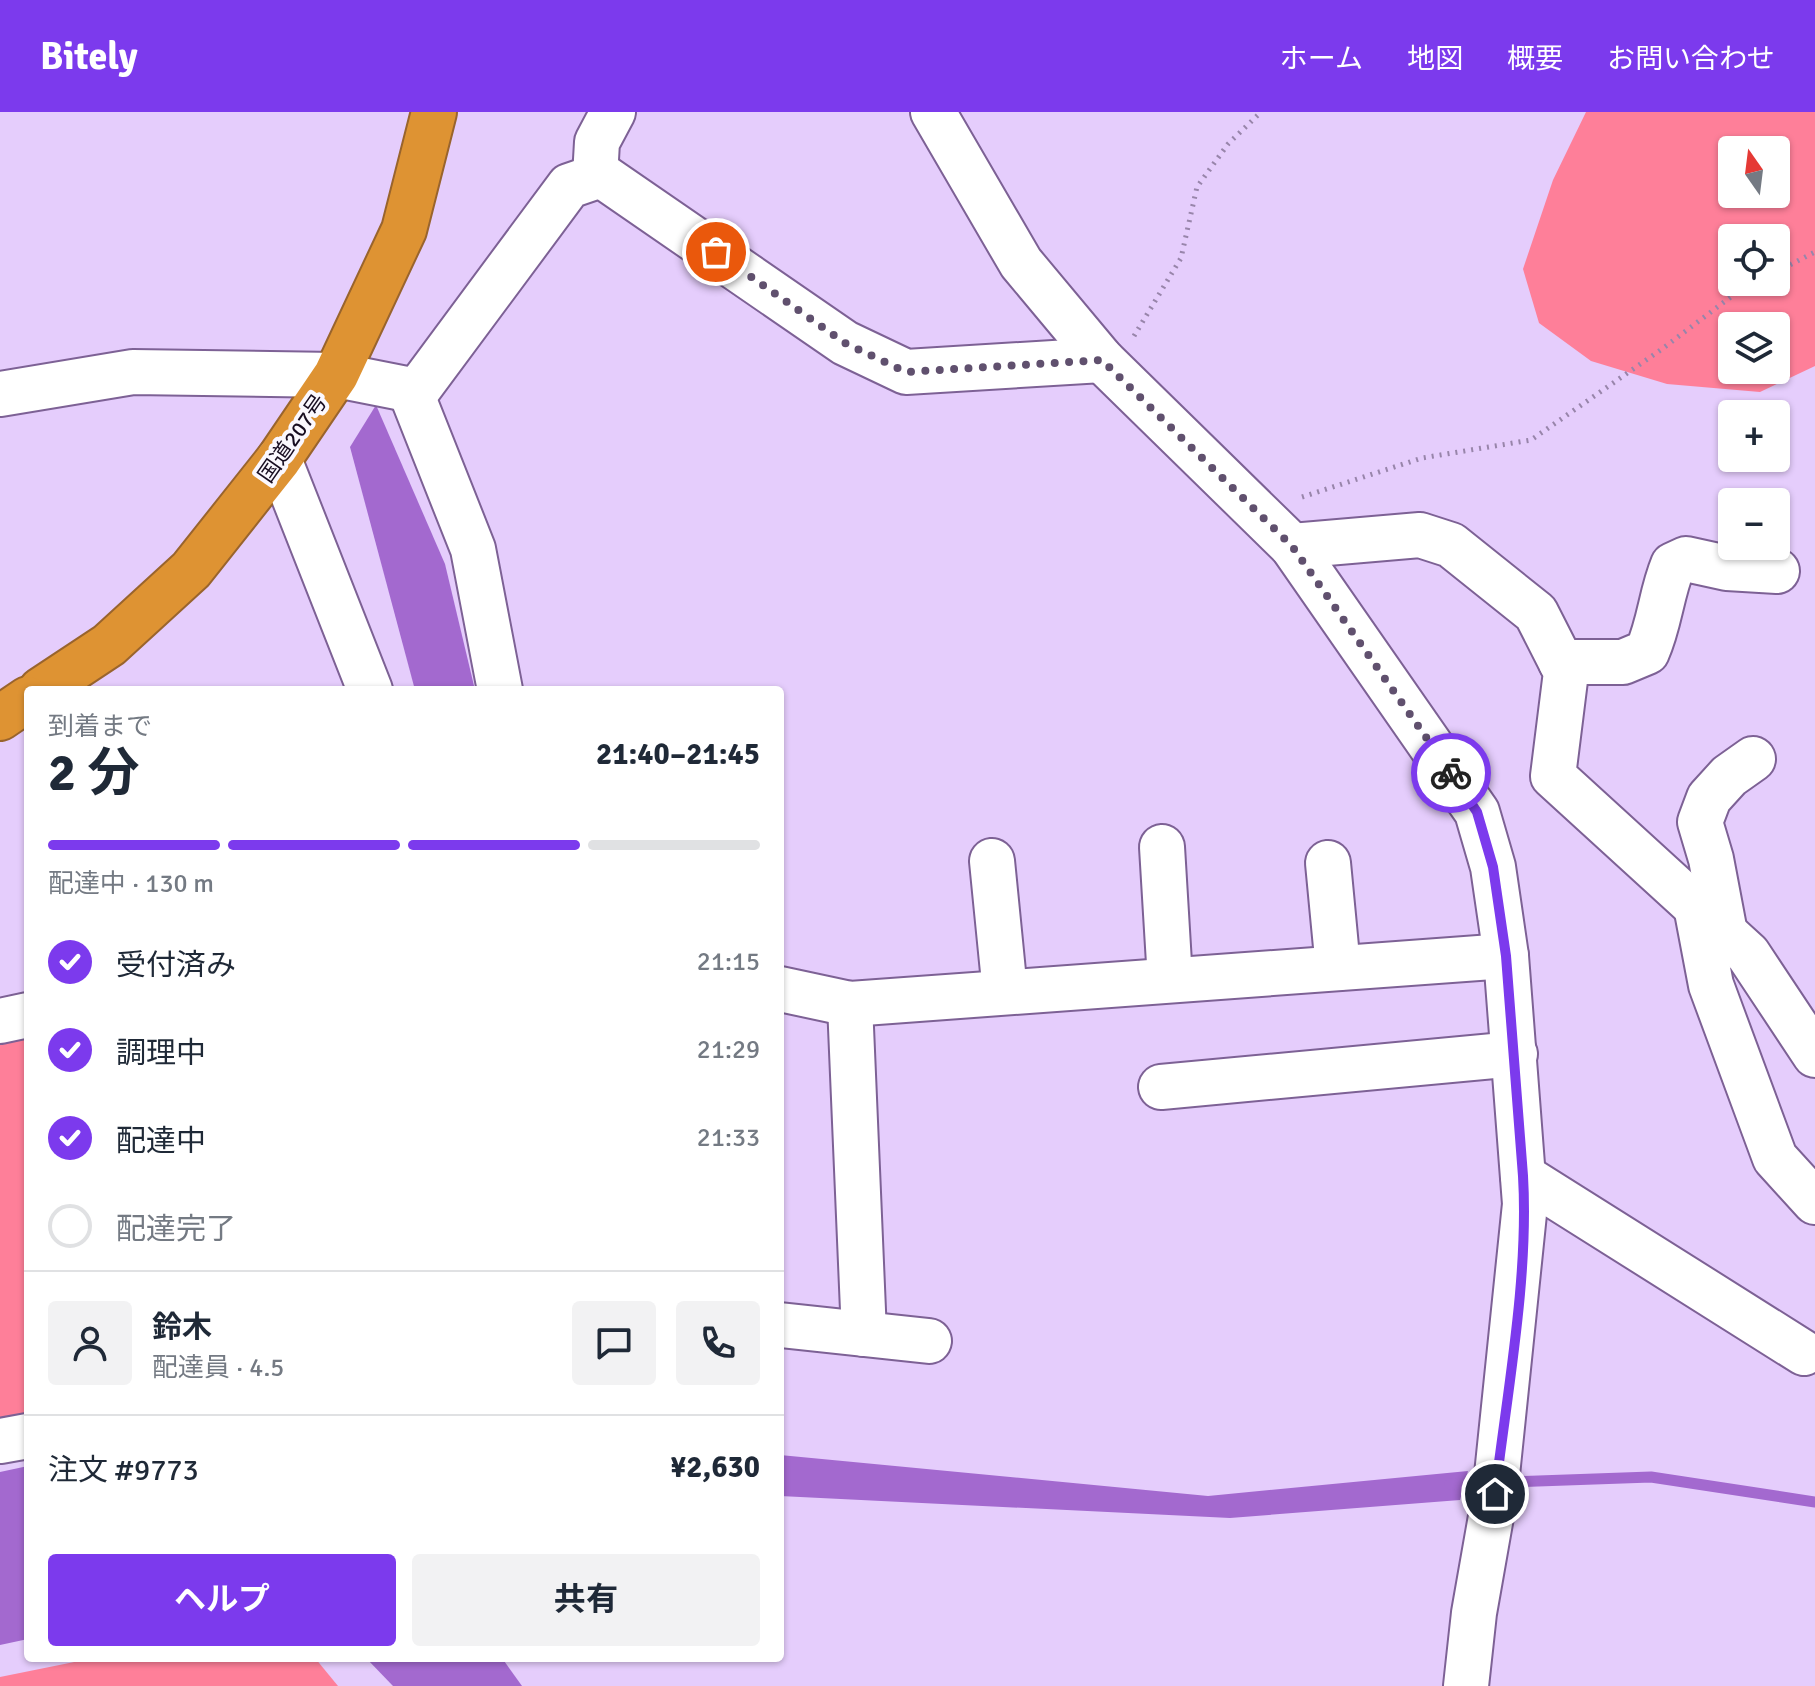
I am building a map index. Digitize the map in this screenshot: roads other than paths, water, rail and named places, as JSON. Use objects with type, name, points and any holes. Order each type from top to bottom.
[{"type":"highway","name":"国道207号","points":[[47,686],[109,645],[191,570],[279,459],[336,375],[404,230],[434,112]]},
{"type":"highway","points":[[0,718],[24,702]]},
{"type":"street","points":[[595,177],[597,142],[613,112]]},
{"type":"street","points":[[933,112],[1021,263],[1107,366],[1256,515],[1292,546],[1477,812],[1493,867],[1506,956],[1525,1204],[1495,1494],[1474,1613],[1466,1686]]},
{"type":"street","points":[[0,394],[133,372],[336,375],[417,391],[569,186],[601,175],[845,343],[906,372],[1107,366]]},
{"type":"street","points":[[410,390],[473,549],[499,686]]},
{"type":"street","points":[[279,459],[368,686]]},
{"type":"street","points":[[1292,546],[1420,535],[1451,545],[1536,613],[1566,672],[1553,776],[1748,954],[1815,1055]]},
{"type":"street","points":[[1561,662],[1623,662],[1647,652],[1660,624],[1666,583],[1673,565],[1686,559],[1727,568],[1777,571]]},
{"type":"street","points":[[1753,759],[1729,776],[1709,798],[1700,822],[1711,859],[1711,985],[1775,1158],[1815,1202]]},
{"type":"street","points":[[1162,847],[1170,980]]},
{"type":"street","points":[[992,861],[1005,992]]},
{"type":"street","points":[[1328,863],[1338,968]]},
{"type":"street","points":[[784,990],[850,1004],[1506,956]]},
{"type":"street","points":[[850,1004],[864,1334]]},
{"type":"street","points":[[0,1021],[24,1016]]},
{"type":"street","points":[[1161,1087],[1515,1054]]},
{"type":"street","points":[[1523,1176],[1804,1353]]},
{"type":"street","points":[[784,1325],[929,1341]]},
{"type":"street","points":[[0,1441],[24,1437]]},
{"type":"waterway","points":[[1506,1482],[1651,1477],[1815,1502]]},
{"type":"waterway","points":[[1450,1484],[1488,1483]]}]
